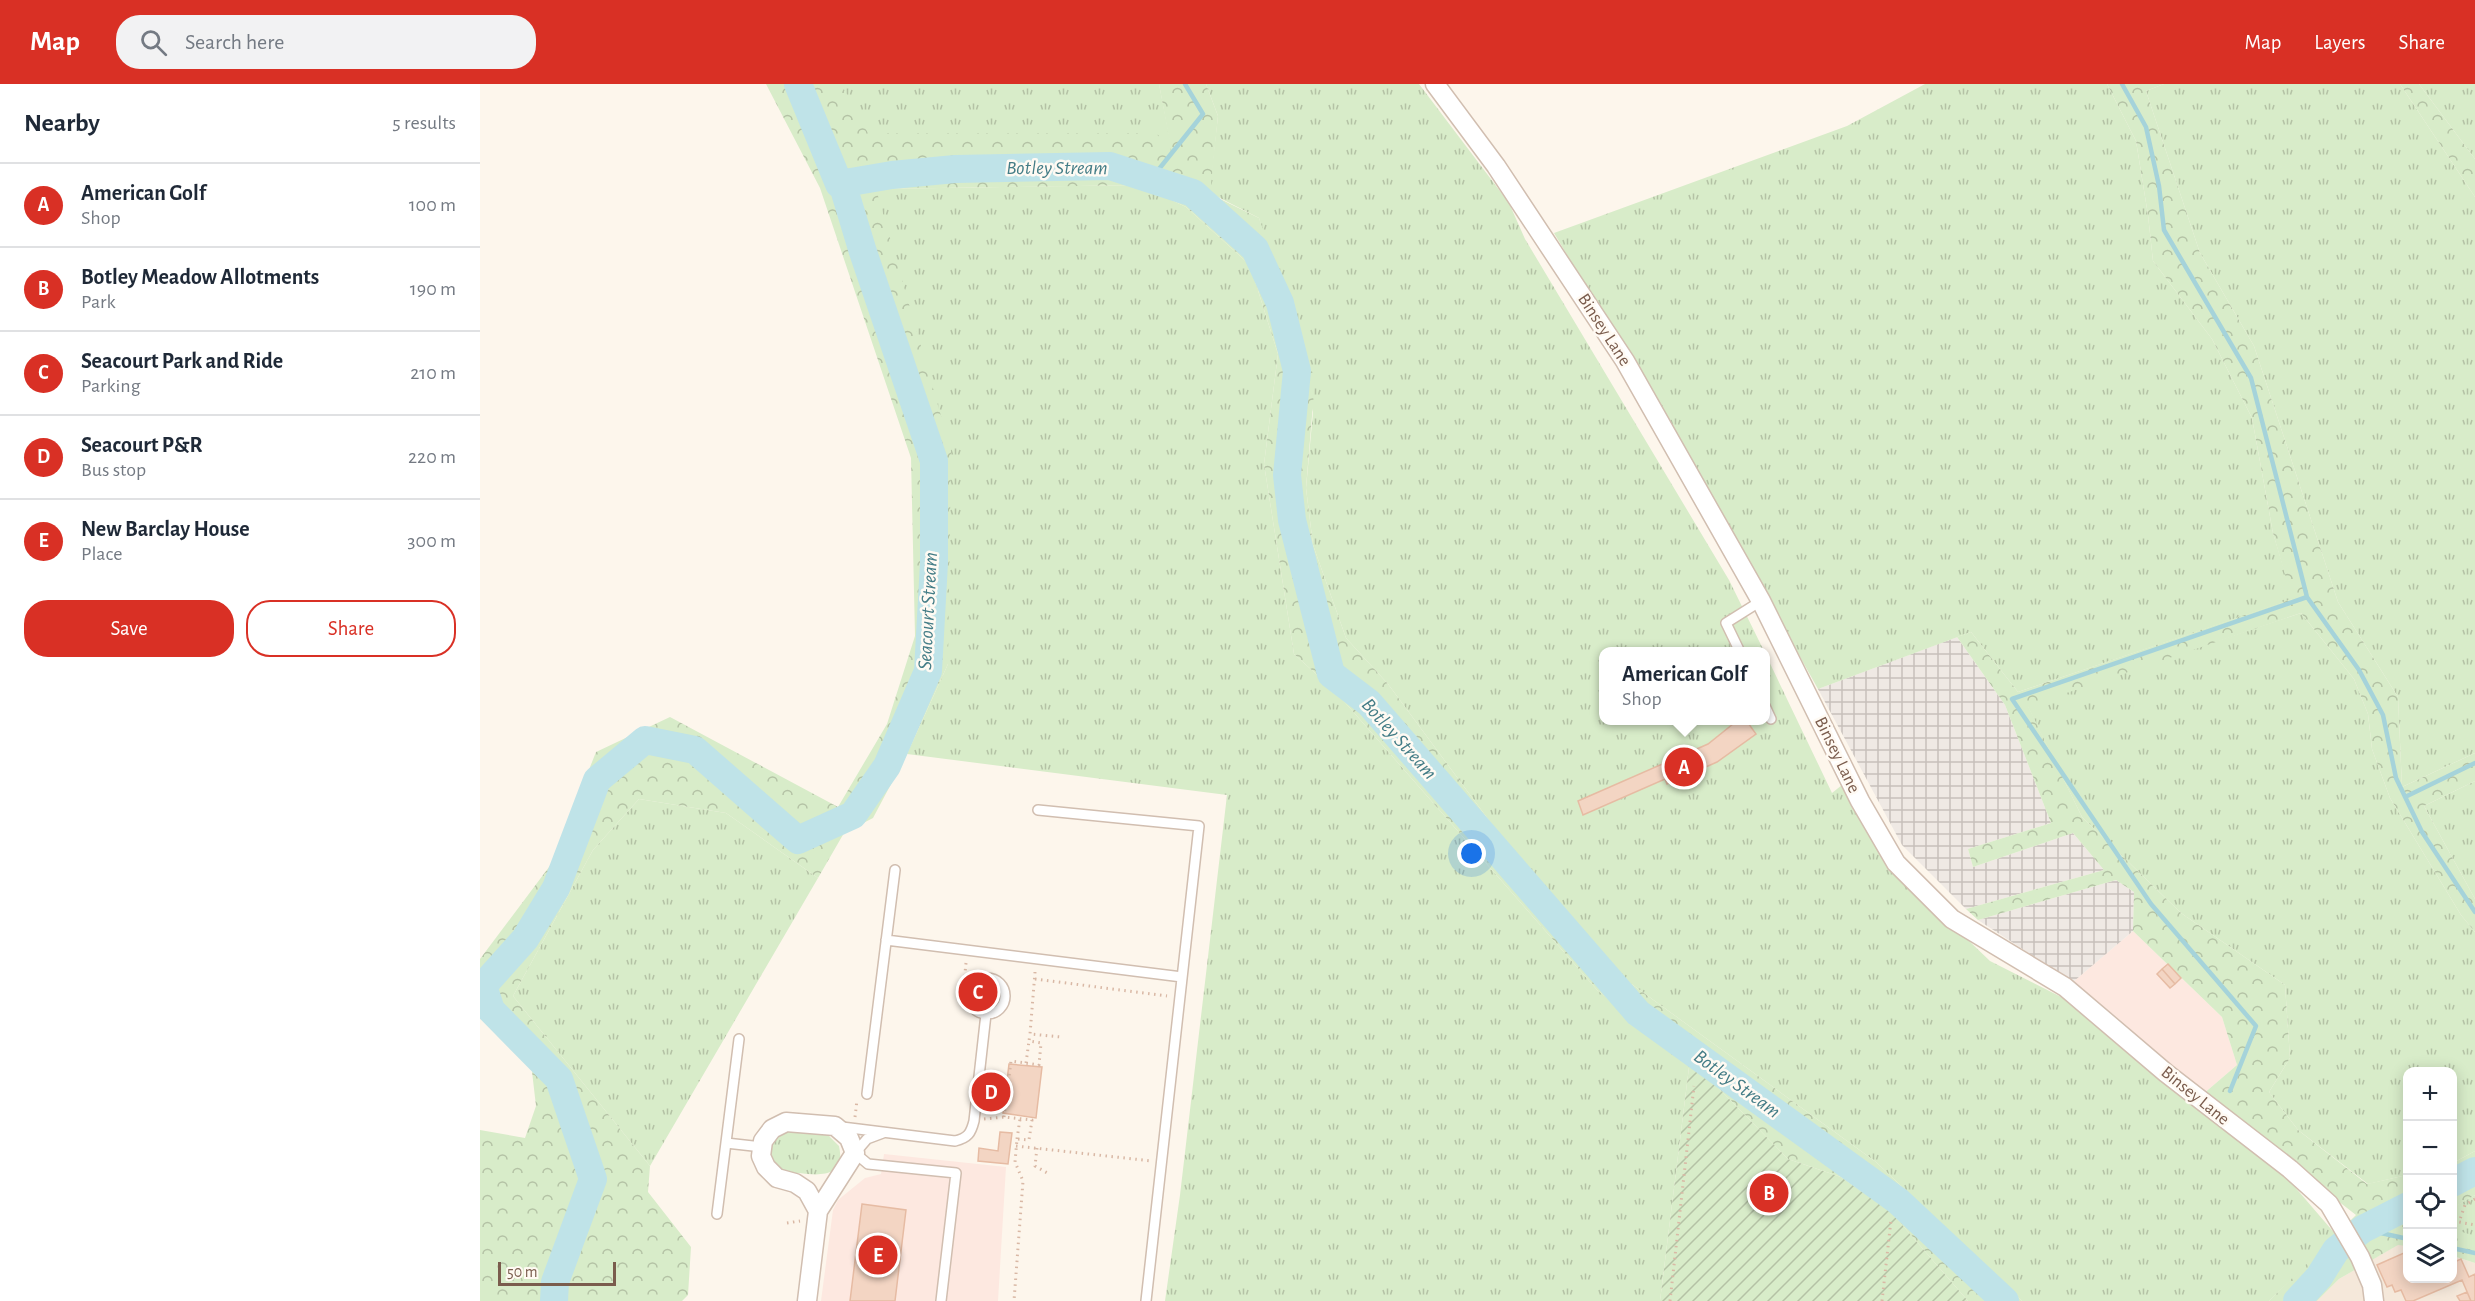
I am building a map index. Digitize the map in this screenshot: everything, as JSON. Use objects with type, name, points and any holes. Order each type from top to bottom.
[{"type":"street","name":"Binsey Lane","points":[[1435,84],[1496,166],[1625,361],[1761,601],[1860,801],[1896,863],[1952,920],[2065,987],[2166,1073],[2290,1168],[2329,1204],[2341,1222],[2372,1285],[2374,1301]]},
{"type":"street","points":[[807,1301],[819,1211],[855,1153],[849,1138],[835,1126],[786,1122],[772,1129],[763,1141],[760,1156],[766,1167],[777,1178],[807,1191],[819,1211]]},
{"type":"lane","points":[[1738,647],[1726,622],[1761,601]]},
{"type":"lane","points":[[1038,810],[1199,826],[1146,1301]]},
{"type":"lane","points":[[867,1094],[895,870]]},
{"type":"lane","points":[[886,940],[1182,977]]},
{"type":"lane","points":[[984,978],[994,980],[1002,987],[1005,998],[1000,1008],[986,1014],[971,1005],[969,993],[974,983],[984,978]]},
{"type":"lane","points":[[835,1126],[955,1141],[966,1139],[974,1121],[986,1014]]},
{"type":"lane","points":[[717,1214],[739,1039]]},
{"type":"lane","points":[[883,1133],[867,1139],[855,1153],[868,1164],[956,1173],[941,1301]]},
{"type":"lane","points":[[726,1143],[762,1147]]},
{"type":"path","points":[[966,963],[964,983],[971,987]]},
{"type":"path","points":[[1026,1063],[1035,979],[1180,998]]},
{"type":"path","points":[[1030,1034],[1061,1037]]},
{"type":"path","points":[[1004,1117],[1011,1061],[1039,1065],[1041,1043],[1029,1041]]},
{"type":"path","points":[[1670,1301],[1694,1086]]},
{"type":"path","points":[[974,1121],[1004,1117],[1032,1120],[1029,1140],[1017,1139]]},
{"type":"path","points":[[1014,1301],[1023,1181],[1015,1162],[1020,1119]]},
{"type":"path","points":[[1016,1146],[1161,1162]]},
{"type":"path","points":[[1037,1148],[1035,1166],[1049,1174]]},
{"type":"path","points":[[2475,1199],[2465,1205],[2459,1222],[2475,1225]]},
{"type":"path","points":[[1882,1301],[1891,1220]]},
{"type":"shaded area","points":[[1957,637],[2005,705],[2051,823],[1968,849],[1973,867],[2073,833],[2104,870],[1966,909],[1902,845],[1818,689]]},
{"type":"shaded area","points":[[2116,880],[2134,892],[2133,931],[2073,982],[1978,920]]},
{"type":"shaded area","points":[[2133,931],[2222,1017],[2237,1065],[2202,1095],[2119,1019],[2073,982]]},
{"type":"shaded area","points":[[884,1154],[1006,1167],[998,1301],[821,1301],[833,1210],[838,1200],[865,1178],[881,1174]]},
{"type":"shaded area","points":[[2399,1244],[2403,1245],[2403,1283],[2457,1283],[2457,1257],[2475,1263],[2475,1301],[2317,1301],[2339,1279]]},
{"type":"green space","points":[[766,84],[841,84],[868,133],[1156,133],[1172,154],[1159,84],[1206,84],[1218,116],[1210,194],[1259,218],[1315,380],[1306,488],[1313,545],[1346,638],[1388,684],[1505,842],[1622,983],[1626,980],[1876,1162],[2022,1301],[1968,1301],[1891,1212],[1841,1177],[1788,1159],[1690,1059],[1598,991],[1335,691],[1294,654],[1264,464],[1278,354],[1250,265],[1186,207],[1140,185],[876,189],[951,451],[948,664],[907,754],[873,818],[844,833],[818,878],[726,813],[639,799],[593,850],[513,996],[650,1166],[648,1192],[691,1247],[688,1295],[682,1301],[480,1301],[480,1130],[525,1138],[536,1106],[531,1063],[484,1015],[480,1003],[480,959],[552,863],[596,752],[670,717],[838,807],[887,724],[915,636],[911,458],[820,188]]},
{"type":"green space","points":[[824,84],[1159,84],[1173,155],[1206,191],[1120,147],[861,170]]},
{"type":"green space","points":[[1206,84],[1419,84],[1509,203],[1525,239],[1729,580],[1762,647],[1599,647],[1599,725],[1770,725],[1770,663],[1832,793],[1842,785],[1899,874],[1990,961],[2077,1005],[2288,1179],[2337,1236],[2269,1301],[2022,1301],[1876,1162],[1626,980],[1622,983],[1505,842],[1388,684],[1346,638],[1313,545],[1306,488],[1313,412],[1259,218],[1209,193],[1218,116]]},
{"type":"green space","points":[[1925,84],[2107,84],[2136,141],[2153,261],[2212,339],[2252,418],[2273,533],[2293,599],[2018,692],[1971,632],[1818,689],[1700,478],[1554,233],[1847,126]]},
{"type":"green space","points":[[2107,84],[2164,84],[2146,91],[2200,253],[2254,346],[2338,602],[2398,697],[2402,787],[2475,753],[2475,781],[2424,806],[2475,899],[2475,932],[2461,915],[2390,798],[2372,749],[2368,714],[2354,679],[2301,613],[2028,706],[2082,817],[2181,913],[2285,985],[2290,1058],[2269,1092],[2298,1130],[2367,1184],[2403,1176],[2403,1246],[2398,1245],[2339,1279],[2317,1301],[2269,1301],[2356,1215],[2202,1095],[2237,1065],[2222,1017],[2133,931],[2134,892],[2116,880],[1978,920],[1966,909],[2104,870],[2073,833],[1973,867],[1968,849],[2051,823],[2005,705],[1957,637],[1971,632],[2018,692],[2292,599],[2273,533],[2252,418],[2212,339],[2153,261],[2136,141]]},
{"type":"green space","points":[[2164,84],[2400,84],[2475,197],[2475,753],[2402,787],[2398,697],[2338,602],[2254,346],[2200,253],[2146,91]]},
{"type":"green space","points":[[2400,84],[2419,84],[2475,159],[2475,197]]},
{"type":"green space","points":[[2419,84],[2475,84],[2475,159]]},
{"type":"green space","points":[[1140,185],[1186,207],[1250,265],[1278,354],[1264,464],[1294,654],[1335,691],[1598,991],[1690,1059],[1660,1301],[1165,1301],[1180,1195],[1227,795],[907,754],[948,664],[875,189]]},
{"type":"green space","points":[[2301,613],[2354,679],[2368,714],[2372,749],[2390,798],[2461,915],[2475,932],[2475,1151],[2457,1161],[2457,1067],[2403,1067],[2403,1176],[2368,1184],[2298,1130],[2269,1092],[2290,1058],[2285,985],[2181,913],[2082,817],[2027,705]]},
{"type":"green space","points":[[2475,781],[2475,899],[2424,806]]},
{"type":"green space","points":[[639,799],[726,813],[818,878],[650,1166],[513,996],[593,850]]},
{"type":"green space","points":[[1690,1059],[1788,1159],[1841,1177],[1891,1212],[1968,1301],[1660,1301]]},
{"type":"green space","points":[[784,1131],[829,1136],[839,1146],[839,1164],[835,1169],[823,1174],[790,1173],[780,1169],[770,1161],[770,1143]]},
{"type":"green space","points":[[2475,1151],[2475,1195],[2457,1206],[2457,1175],[2457,1161]]},
{"type":"green space","points":[[2475,1195],[2475,1237],[2457,1231],[2457,1205]]},
{"type":"green space","points":[[2457,1230],[2475,1236],[2475,1263],[2457,1257]]},
{"type":"building","points":[[1732,725],[1750,725],[1756,734],[1717,762],[1667,784],[1665,779],[1583,815],[1578,801],[1708,744]]},
{"type":"building","points":[[2168,964],[2181,978],[2175,984],[2162,969]]},
{"type":"building","points":[[2162,969],[2175,984],[2170,988],[2157,974]]},
{"type":"building","points":[[1009,1064],[1042,1067],[1036,1118],[1003,1113]]},
{"type":"building","points":[[1000,1132],[1012,1133],[1008,1164],[978,1161],[979,1148],[998,1151]]},
{"type":"building","points":[[862,1204],[906,1210],[895,1301],[850,1301]]},
{"type":"building","points":[[2403,1253],[2403,1283],[2455,1283],[2413,1301],[2406,1301],[2401,1290],[2395,1292],[2392,1285],[2387,1287],[2377,1265]]},
{"type":"building","points":[[2461,1259],[2469,1277],[2475,1274],[2475,1301],[2471,1301],[2462,1280],[2457,1282],[2457,1261]]},
{"type":"building","points":[[2467,1292],[2471,1301],[2460,1301],[2457,1296]]},
{"type":"waterway","name":"Seacourt Stream","points":[[554,1301],[555,1282],[593,1179],[559,1079],[491,1010],[483,986],[525,939],[556,888],[597,780],[645,740],[695,750],[798,840],[853,815],[887,766],[928,671],[934,563],[934,461],[843,186],[839,184],[798,84]]},
{"type":"waterway","points":[[1151,179],[1203,114],[1185,84]]},
{"type":"waterway","points":[[2122,84],[2146,127],[2159,186],[2164,230],[2251,378],[2307,597],[2359,670],[2383,715],[2396,778],[2422,832],[2475,912]]},
{"type":"waterway","name":"Botley Stream","points":[[839,184],[892,175],[955,169],[1110,166],[1193,193],[1255,249],[1280,303],[1297,371],[1287,475],[1292,520],[1331,674],[1369,703],[1638,1013],[1898,1201],[2005,1301]]},
{"type":"waterway","points":[[2230,1091],[2256,1026],[2151,904],[2012,699],[2307,597]]},
{"type":"waterway","points":[[2405,797],[2475,763]]},
{"type":"waterway","points":[[2457,1180],[2475,1171]]},
{"type":"waterway","points":[[2297,1301],[2319,1277],[2336,1250],[2363,1229],[2403,1209]]},
{"type":"waterway","points":[[2363,1229],[2403,1238]]},
{"type":"waterway","points":[[2457,1249],[2475,1253]]},
{"type":"place","name":"American Golf","points":[[1684,767]]},
{"type":"place","name":"Seacourt Park and Ride","points":[[978,992]]},
{"type":"place","name":"Seacourt P&R","points":[[991,1092]]},
{"type":"place","name":"Botley Meadow Allotments","points":[[1769,1193]]},
{"type":"place","name":"New Barclay House","points":[[878,1255]]}]
